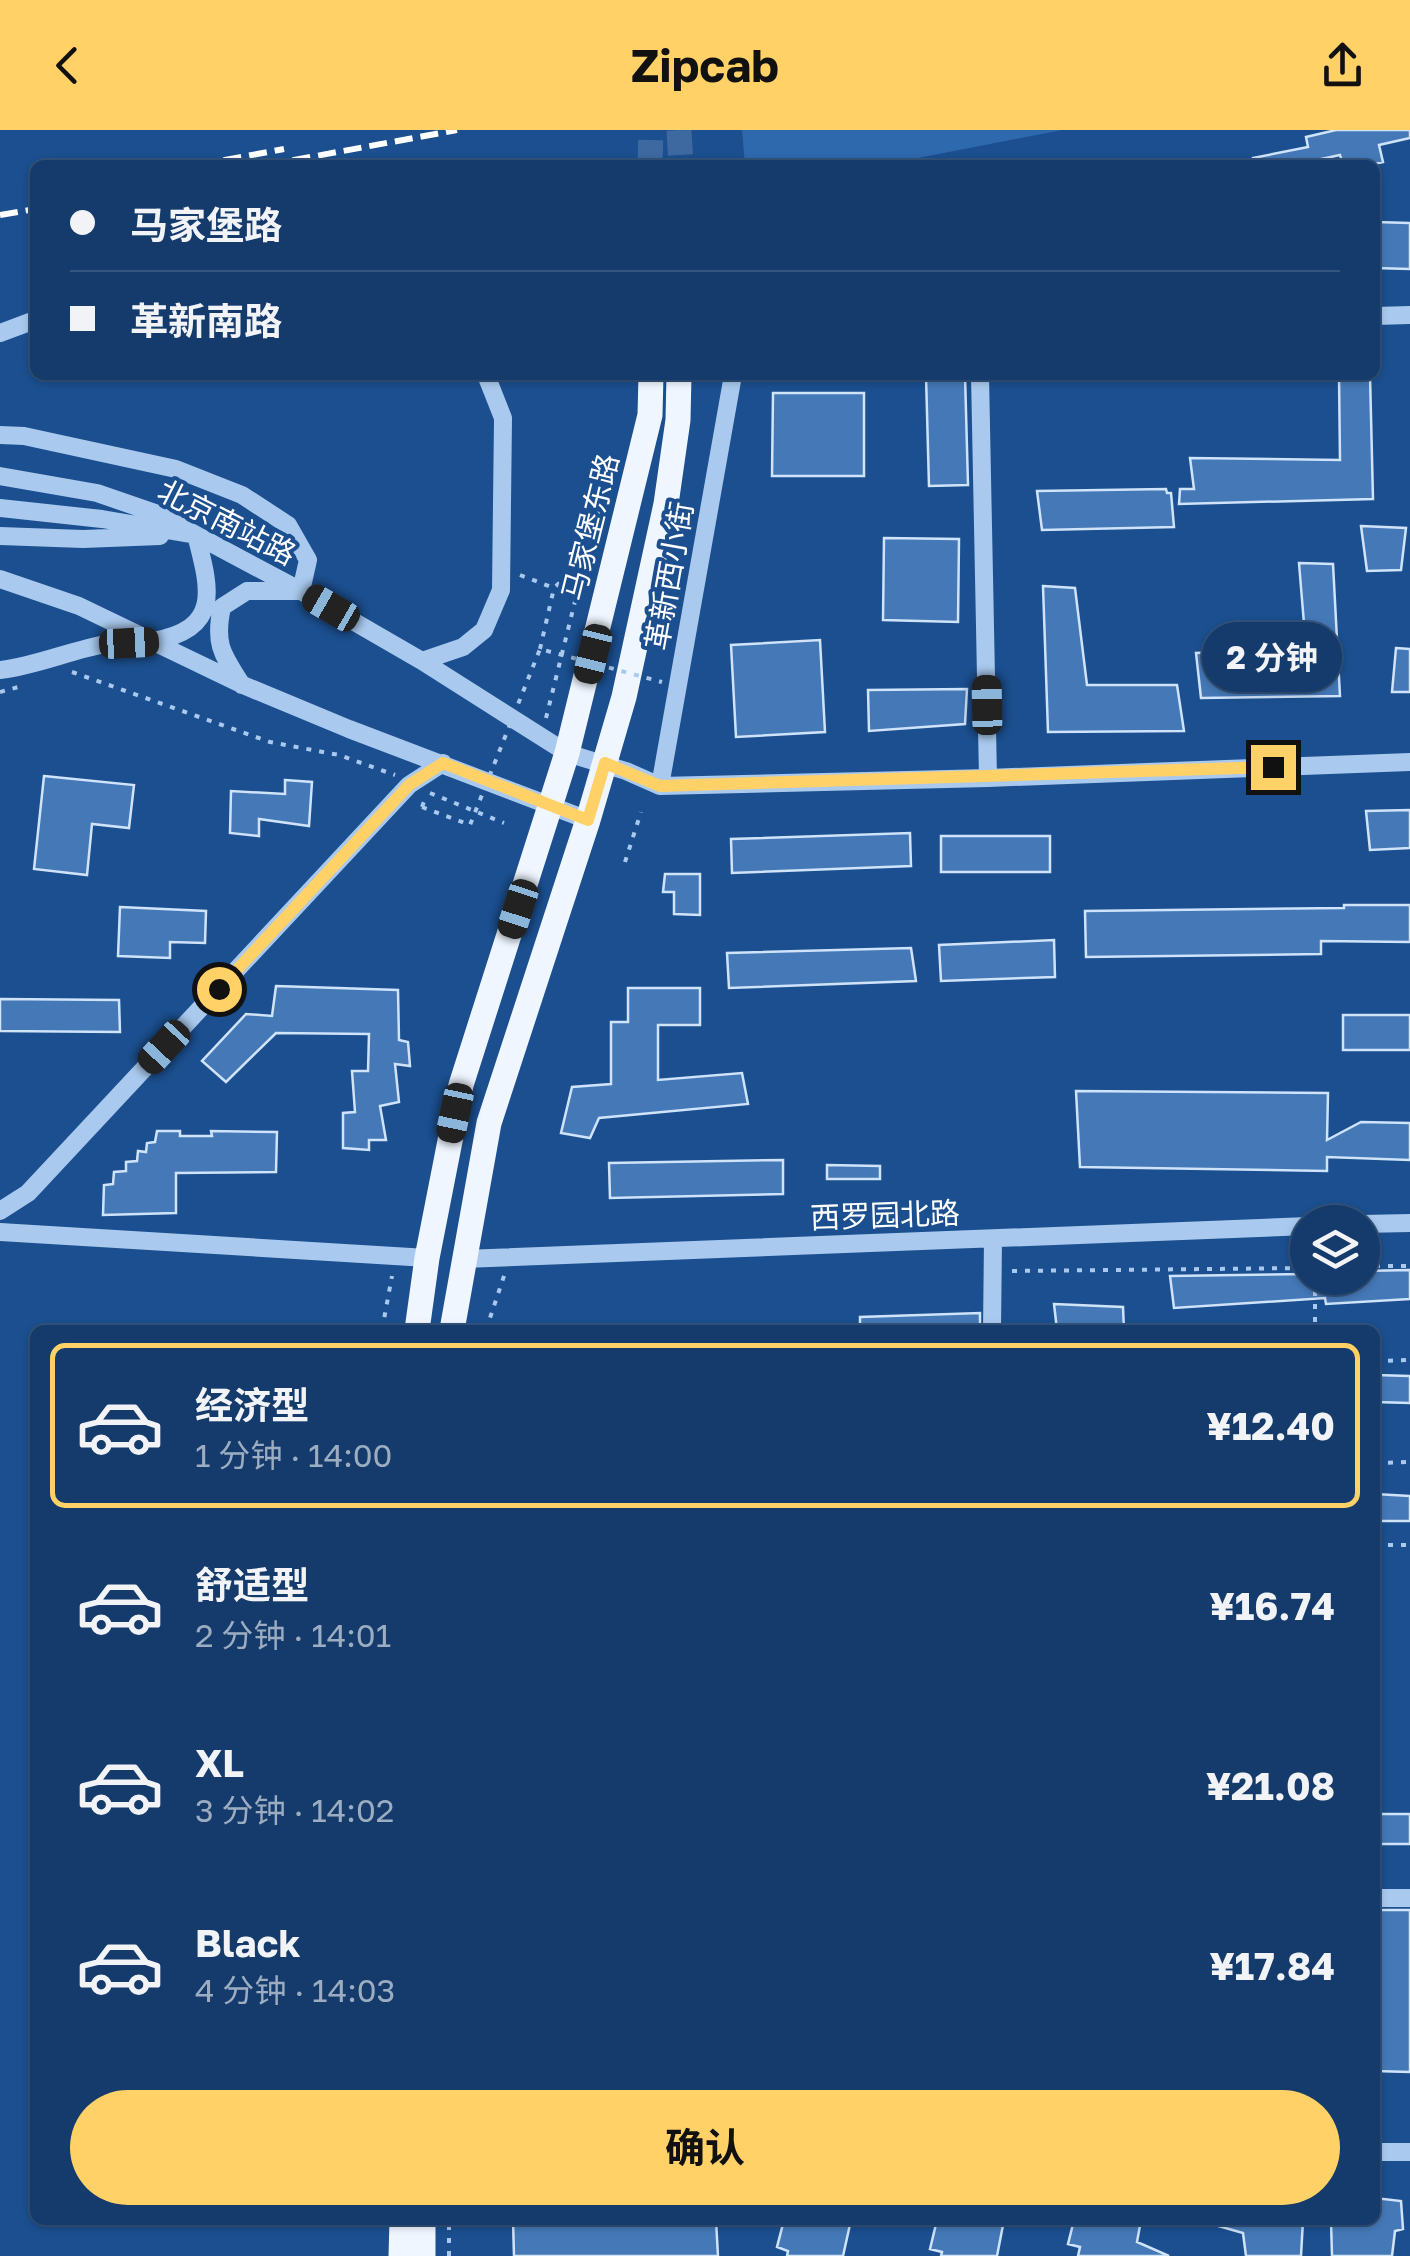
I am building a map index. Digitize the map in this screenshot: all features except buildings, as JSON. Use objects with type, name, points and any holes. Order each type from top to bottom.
[{"type":"main road","name":"马家堡东路","points":[[418,1325],[426,1258],[461,1085],[567,753],[638,471],[650,414],[652,380]]},
{"type":"main road","points":[[453,1325],[489,1123],[624,697],[666,504],[678,420],[678,380]]},
{"type":"main road","points":[[401,2256],[402,2225]]},
{"type":"main road","points":[[424,2225],[424,2256]]},
{"type":"street","points":[[1380,316],[1410,314]]},
{"type":"street","points":[[0,333],[30,322]]},
{"type":"street","points":[[422,661],[464,647],[484,630],[501,590],[503,418],[488,380]]},
{"type":"street","name":"革新西小街","points":[[660,786],[732,380]]},
{"type":"street","points":[[980,380],[988,778]]},
{"type":"street","points":[[0,435],[24,436],[176,469],[242,495],[288,525],[308,560],[301,591],[247,591],[222,607],[217,633],[223,655],[242,685]]},
{"type":"street","name":"北京南站路","points":[[0,476],[97,493],[155,513],[422,661],[567,753],[605,763],[660,786]]},
{"type":"street","points":[[0,508],[102,519],[196,535]]},
{"type":"street","points":[[0,536],[83,540],[196,535]]},
{"type":"street","points":[[1,679],[107,644],[151,642],[182,634],[203,618],[209,593],[196,535]]},
{"type":"street","points":[[0,579],[78,606],[242,685],[588,820]]},
{"type":"street","points":[[660,786],[1410,762]]},
{"type":"street","points":[[0,1210],[28,1193],[409,785],[443,763]]},
{"type":"street","points":[[1380,1223],[1410,1222]]},
{"type":"street","name":"西罗园北路","points":[[464,1259],[1290,1227]]},
{"type":"street","points":[[0,1232],[426,1258]]},
{"type":"street","points":[[992,1325],[993,1238]]},
{"type":"street","points":[[1380,1898],[1410,1898]]},
{"type":"street","points":[[1380,2152],[1410,2152]]},
{"type":"path","points":[[541,736],[596,517],[610,483]]},
{"type":"path","points":[[504,824],[428,792],[422,807],[470,825],[540,649],[554,588],[586,557]]},
{"type":"path","points":[[502,568],[554,588]]},
{"type":"path","points":[[540,649],[662,682],[658,670]]},
{"type":"path","points":[[70,672],[270,742],[382,768],[409,785]]},
{"type":"path","points":[[1,679],[30,682]]},
{"type":"path","points":[[624,862],[640,812]]},
{"type":"path","points":[[383,1325],[395,1256]]},
{"type":"path","points":[[487,1325],[510,1257]]},
{"type":"path","points":[[1380,1266],[1410,1266]]},
{"type":"path","points":[[993,1272],[1290,1268]]},
{"type":"path","points":[[1315,1295],[1316,1325]]},
{"type":"path","points":[[1380,1361],[1410,1360]]},
{"type":"path","points":[[1380,1464],[1410,1462]]},
{"type":"path","points":[[1380,1545],[1410,1545]]},
{"type":"path","points":[[449,2225],[449,2256]]},
{"type":"shaded area","points":[[742,130],[1062,130],[908,160],[745,160]]},
{"type":"tunnel","points":[[650,160],[651,130]]},
{"type":"tunnel","points":[[679,130],[681,160]]},
{"type":"railway","points":[[294,160],[457,130]]},
{"type":"railway","points":[[225,160],[284,149]]},
{"type":"railway","points":[[0,215],[30,210]]},
{"type":"route","points":[[219,989],[409,785],[443,763],[588,820],[605,763],[660,786],[1273,767]]}]
